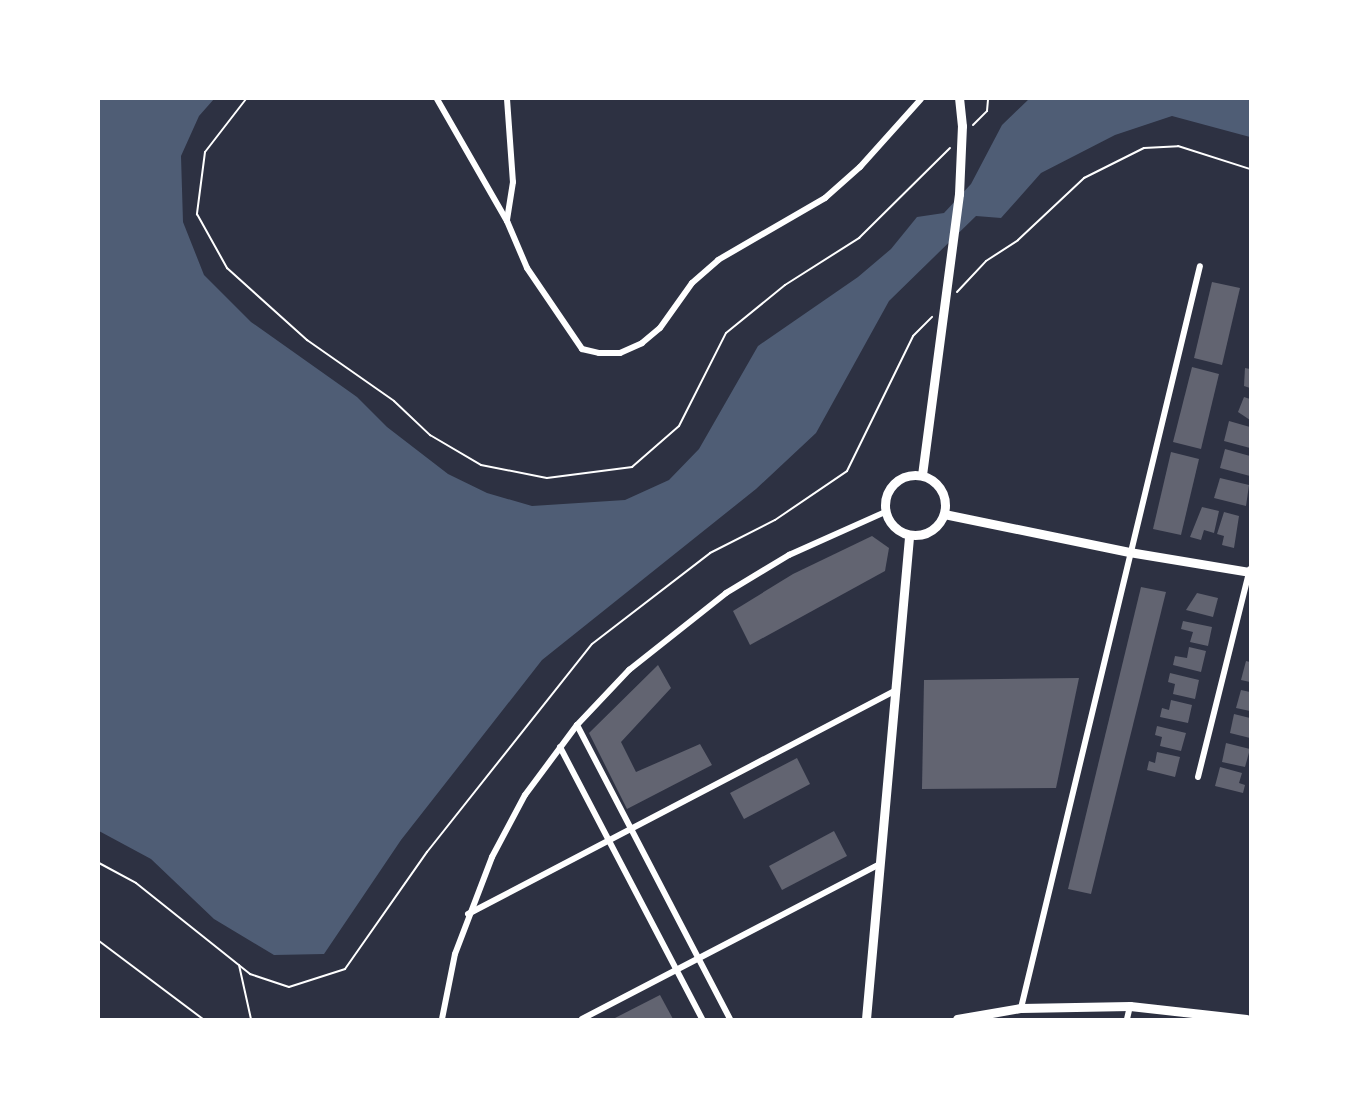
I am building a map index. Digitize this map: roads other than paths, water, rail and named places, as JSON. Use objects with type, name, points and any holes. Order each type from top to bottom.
[{"type":"street","points":[[437,99],[507,221],[527,268],[582,349],[620,353],[660,328],[692,283],[718,260],[825,198],[860,167],[921,99]]},
{"type":"street","points":[[507,99],[513,182],[507,221]]},
{"type":"street","points":[[922,476],[959,194],[959,99]]},
{"type":"street","points":[[1021,1008],[1081,770],[1129,552],[1200,266]]},
{"type":"street","points":[[922,476],[939,486],[945,504],[944,514],[934,528],[909,535],[894,527],[885,512],[884,502],[893,483],[902,477],[922,476]]},
{"type":"street","points":[[442,1019],[467,914],[525,795],[577,725],[630,670],[726,592],[789,555],[885,512]]},
{"type":"street","points":[[944,514],[1129,552],[1250,571],[1198,777]]},
{"type":"street","points":[[866,1019],[909,535]]},
{"type":"street","points":[[467,914],[895,691]]},
{"type":"street","points":[[577,725],[730,1019]]},
{"type":"street","points":[[560,747],[702,1019]]},
{"type":"street","points":[[582,1019],[880,864]]},
{"type":"street","points":[[1128,1019],[1130,1006]]},
{"type":"street","points":[[957,1019],[1021,1008],[1130,1006],[1246,1019]]},
{"type":"water","points":[[99,99],[214,99],[199,116],[181,156],[183,222],[204,275],[251,322],[357,397],[387,427],[448,474],[487,493],[532,506],[625,500],[669,480],[699,449],[758,346],[858,277],[891,249],[917,217],[944,213],[971,184],[1002,125],[1029,99],[1250,99],[1250,137],[1172,116],[1115,135],[1041,173],[1001,218],[976,216],[889,301],[816,433],[756,489],[542,660],[401,840],[324,954],[274,955],[214,919],[151,859],[99,831]]}]
